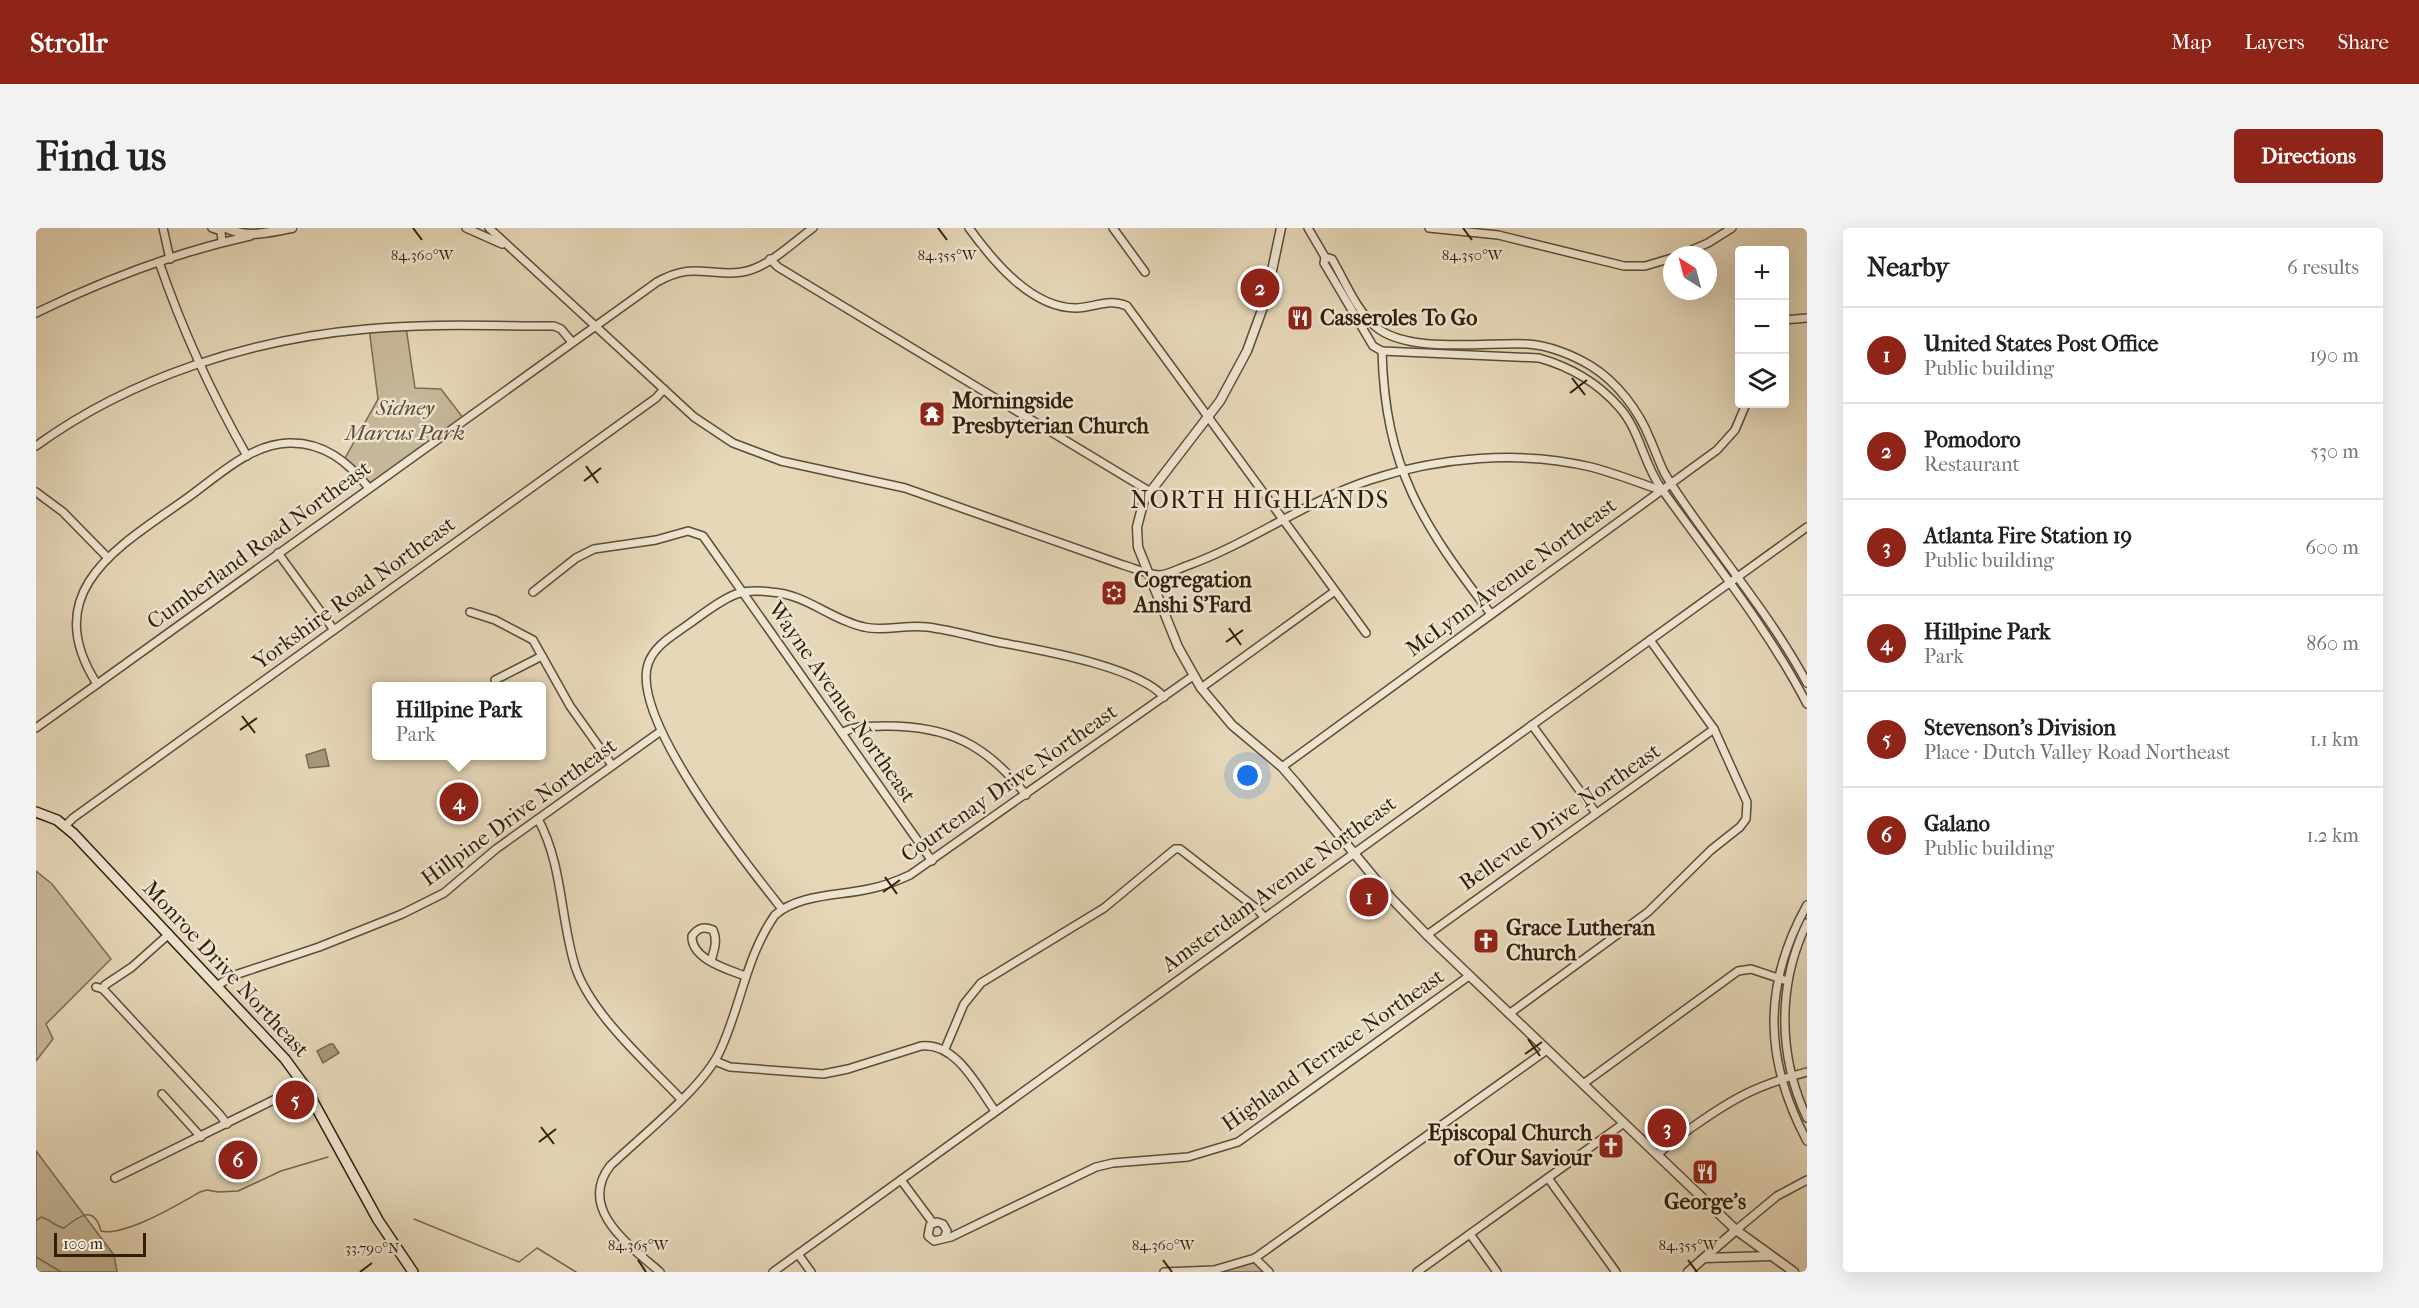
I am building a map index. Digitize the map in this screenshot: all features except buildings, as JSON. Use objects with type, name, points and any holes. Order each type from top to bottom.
[{"type":"main road","name":"Monroe Drive Northeast","points":[[36,812],[65,826],[285,1059],[304,1085],[378,1220],[413,1272]]},
{"type":"street","points":[[163,228],[170,259]]},
{"type":"street","points":[[212,228],[221,231],[222,242]]},
{"type":"street","points":[[226,228],[240,234],[254,235]]},
{"type":"street","points":[[36,313],[88,289],[159,262],[222,242],[292,228]]},
{"type":"street","points":[[466,228],[497,241],[514,252]]},
{"type":"street","points":[[489,228],[664,389],[711,430],[732,443],[757,454],[904,488],[1147,572],[1161,575],[1200,561],[1252,537],[1339,491],[1401,471],[1479,459],[1536,459],[1591,467],[1661,490]]},
{"type":"street","name":"Cumberland Road Northeast","points":[[36,728],[657,282],[671,274],[695,269],[744,272],[756,268],[813,228]]},
{"type":"street","points":[[969,228],[997,261],[1022,286],[1040,299],[1066,307],[1085,307],[1117,301],[1126,306],[1366,633]]},
{"type":"street","points":[[1114,228],[1145,272]]},
{"type":"street","points":[[1281,228],[1272,276],[1257,326],[1235,374],[1220,401],[1149,491],[1140,509],[1137,527],[1138,547],[1178,647],[1201,688],[1232,725],[1282,767],[1391,898],[1427,935],[1736,1230],[1794,1272]]},
{"type":"street","points":[[1308,228],[1325,257],[1324,263],[1372,346],[1382,351],[1404,353],[1539,358],[1562,364],[1595,384],[1621,409],[1634,430],[1661,490],[1787,666],[1807,704]]},
{"type":"street","points":[[1429,228],[1498,235],[1624,266],[1646,266],[1663,261]]},
{"type":"street","points":[[1700,246],[1732,228]]},
{"type":"street","points":[[1325,257],[1332,259],[1370,321],[1385,333],[1405,342],[1523,344],[1558,352],[1591,366],[1602,375],[1637,413],[1671,483],[1790,653],[1807,683]]},
{"type":"street","points":[[770,259],[778,267],[1149,491]]},
{"type":"street","points":[[159,262],[198,364],[247,456]]},
{"type":"street","points":[[1789,320],[1807,318]]},
{"type":"street","points":[[1362,327],[1370,321]]},
{"type":"street","points":[[36,446],[79,418],[142,386],[198,364],[281,341],[369,328],[554,326],[561,329],[572,342]]},
{"type":"street","points":[[1404,353],[1405,342]]},
{"type":"street","points":[[1522,356],[1523,344]]},
{"type":"street","points":[[1382,351],[1386,411],[1401,471],[1431,533],[1491,614]]},
{"type":"street","points":[[1595,384],[1602,375]]},
{"type":"street","name":"Yorkshire Road Northeast","points":[[65,826],[656,398],[664,389]]},
{"type":"street","name":"McLynn Avenue Northeast","points":[[1282,767],[1718,450],[1732,436],[1745,408]]},
{"type":"street","points":[[97,684],[80,653],[76,618],[86,585],[107,557],[247,456],[280,443],[314,446],[344,460],[369,488]]},
{"type":"street","points":[[1648,463],[1658,460]]},
{"type":"street","points":[[36,492],[63,512],[107,557]]},
{"type":"street","name":"Amsterdam Avenue Northeast","points":[[773,1272],[1807,527]]},
{"type":"street","name":"Wayne Avenue Northeast","points":[[533,592],[587,552],[601,547],[656,540],[688,531],[698,533],[708,540],[932,861]]},
{"type":"street","points":[[279,553],[334,630]]},
{"type":"street","points":[[1201,688],[1335,591]]},
{"type":"street","points":[[660,1272],[610,1224],[600,1202],[600,1184],[610,1166],[702,1078],[715,1061],[725,1040],[745,976],[769,924],[782,909],[734,847],[687,775],[652,711],[646,671],[651,656],[659,646],[691,622],[734,595],[744,592],[770,592],[789,595],[813,603],[851,623],[864,627],[926,627],[1075,658],[1149,684],[1164,697]]},
{"type":"street","points":[[470,612],[495,620],[533,640],[570,706],[612,765]]},
{"type":"street","points":[[1509,1014],[1648,912],[1711,850],[1743,824],[1748,813],[1747,802],[1714,729],[1650,640]]},
{"type":"street","points":[[495,680],[542,656]]},
{"type":"street","name":"Courtenay Drive Northeast","points":[[782,909],[798,902],[886,885],[910,875],[1193,676]]},
{"type":"street","points":[[1532,725],[1596,813]]},
{"type":"street","points":[[842,733],[855,727],[903,726],[947,733],[969,742],[988,755],[1026,795]]},
{"type":"street","name":"Bellevue Drive Northeast","points":[[1427,935],[1714,729]]},
{"type":"street","name":"Hillpine Drive Northeast","points":[[217,986],[232,976],[319,947],[428,902],[457,883],[496,849],[661,730]]},
{"type":"street","points":[[538,819],[554,862],[570,945],[580,980],[617,1031],[681,1099]]},
{"type":"street","points":[[945,1049],[964,1004],[981,983],[1104,908],[1174,849],[1180,849],[1257,909],[1264,917]]},
{"type":"street","points":[[1807,905],[1788,946],[1779,979],[1774,1019],[1775,1049],[1785,1096],[1807,1141]]},
{"type":"street","points":[[1807,923],[1794,954],[1787,981],[1785,1037],[1792,1076],[1807,1118]]},
{"type":"street","points":[[711,961],[716,935],[713,930],[706,927],[699,928],[692,936],[691,943],[700,954],[711,961],[745,976]]},
{"type":"street","points":[[169,934],[132,967],[100,988],[227,1124]]},
{"type":"street","points":[[1583,1084],[1738,971],[1750,969],[1787,981]]},
{"type":"street","name":"Highland Terrace Northeast","points":[[944,1238],[951,1237],[1096,1167],[1113,1163],[1188,1157],[1238,1142],[1469,976]]},
{"type":"street","points":[[715,1061],[730,1067],[824,1074],[848,1070],[921,1046],[933,1046],[945,1049],[957,1058],[995,1111]]},
{"type":"street","points":[[1164,1272],[1220,1269],[1255,1258],[1547,1050]]},
{"type":"street","points":[[1658,1155],[1668,1144],[1730,1100],[1781,1079],[1807,1072]]},
{"type":"street","points":[[115,1178],[304,1085]]},
{"type":"street","points":[[162,1094],[201,1137]]},
{"type":"street","points":[[1417,1272],[1624,1124]]},
{"type":"street","points":[[1548,1178],[1616,1272]]},
{"type":"street","points":[[901,1180],[933,1223],[943,1224],[946,1231],[944,1238],[938,1241],[930,1239],[928,1228],[933,1223]]},
{"type":"street","points":[[1688,1272],[1698,1269],[1705,1258],[1777,1196],[1807,1180]]},
{"type":"street","points":[[1470,1234],[1497,1272]]},
{"type":"street","points":[[798,1254],[811,1272]]},
{"type":"street","points":[[1705,1258],[1770,1256]]},
{"type":"street","points":[[1255,1258],[1269,1272]]},
{"type":"street","points":[[646,1260],[651,1272]]},
{"type":"green space","name":"Sidney Marcus Park","points":[[406,327],[415,388],[441,389],[464,419],[369,488],[344,460],[378,399],[369,328]]},
{"type":"green space","points":[[36,871],[52,884],[111,959],[46,1024],[53,1039],[36,1061]]},
{"type":"green space","points":[[36,1151],[114,1255],[117,1272],[36,1272]]},
{"type":"green space","points":[[1253,1262],[1268,1272],[1221,1272]]},
{"type":"shaded area","points":[[325,749],[329,766],[309,768],[306,755]]},
{"type":"shaded area","points":[[333,1044],[339,1053],[323,1063],[317,1051]]},
{"type":"waterway","points":[[36,1221],[41,1217],[64,1228],[81,1216],[90,1215],[95,1218],[101,1231],[111,1232],[151,1218],[200,1192],[207,1190],[238,1191],[281,1171],[328,1157]]},
{"type":"waterway","points":[[414,1219],[519,1262],[537,1248],[576,1272]]},
{"type":"waterway","points":[[36,1257],[61,1272]]},
{"type":"place","name":"Pomodoro","points":[[1260,288]]},
{"type":"place","name":"Casseroles To Go","points":[[1300,318]]},
{"type":"place","name":"Morningside Presbyterian Church","points":[[932,414]]},
{"type":"place","name":"Cogregation Anshi S'Fard","points":[[1114,593]]},
{"type":"place","name":"Hillpine Park","points":[[459,802]]},
{"type":"place","name":"United States Post Office","points":[[1369,897]]},
{"type":"place","name":"Grace Lutheran Church","points":[[1486,941]]},
{"type":"place","name":"Stevenson's Division","points":[[295,1100]]},
{"type":"place","name":"Atlanta Fire Station 19","points":[[1667,1128]]},
{"type":"place","name":"Episcopal Church of Our Saviour","points":[[1611,1146]]},
{"type":"place","name":"Galano","points":[[238,1160]]},
{"type":"place","name":"George's","points":[[1705,1172]]},
{"type":"district","name":"NORTH HIGHLANDS","points":[[1260,500]]}]
